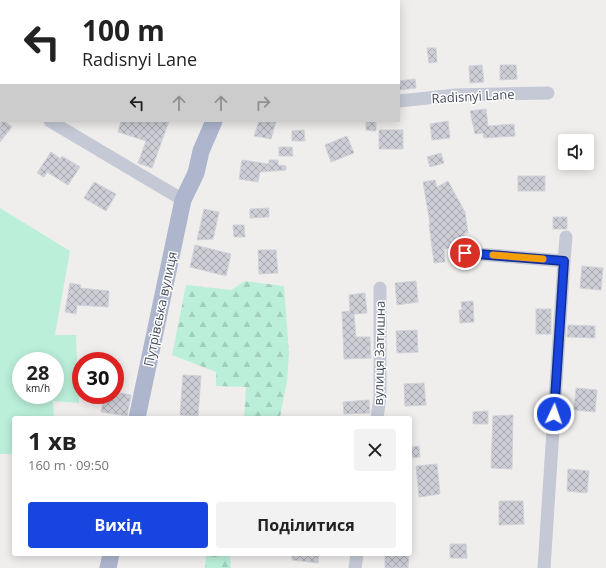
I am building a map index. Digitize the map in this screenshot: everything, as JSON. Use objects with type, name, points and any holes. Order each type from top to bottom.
[{"type":"main road","name":"Путрівська вулиця","points":[[137,416],[183,200],[196,173],[201,151],[214,122]]},
{"type":"main road","points":[[108,568],[111,556]]},
{"type":"street","name":"Radisnyi Lane","points":[[400,101],[456,95],[548,93]]},
{"type":"street","points":[[52,122],[183,200]]},
{"type":"street","points":[[544,568],[566,237]]},
{"type":"street","points":[[465,253],[564,261]]},
{"type":"street","name":"вулиця Затишна","points":[[377,416],[380,397],[380,288]]},
{"type":"street","points":[[355,568],[357,556]]},
{"type":"green space","points":[[0,208],[70,251],[55,335],[76,335],[77,352],[72,352],[72,402],[64,402],[64,352],[12,352],[12,404],[53,404],[54,416],[12,416],[12,454],[0,454]]},
{"type":"green space","points":[[245,281],[284,286],[289,353],[287,381],[280,416],[244,416],[246,387],[216,386],[216,372],[172,355],[186,285],[231,290]]},
{"type":"green space","points":[[206,556],[230,556],[231,568],[205,568]]},
{"type":"building","points":[[427,48],[436,48],[437,62],[429,63]]},
{"type":"building","points":[[482,65],[484,82],[470,83],[469,66]]},
{"type":"building","points":[[500,65],[516,65],[517,79],[500,80]]},
{"type":"building","points":[[415,79],[416,88],[400,90],[400,81]]},
{"type":"building","points":[[486,109],[488,126],[514,124],[515,136],[484,138],[483,133],[475,134],[470,111]]},
{"type":"building","points":[[448,121],[450,138],[432,140],[430,124]]},
{"type":"building","points":[[0,122],[5,122],[12,127],[0,142]]},
{"type":"building","points":[[121,122],[169,122],[152,168],[138,163],[146,141],[118,132]]},
{"type":"building","points":[[259,122],[276,122],[271,139],[254,136]]},
{"type":"building","points":[[366,122],[376,122],[376,131],[366,130]]},
{"type":"building","points":[[304,130],[305,141],[292,141],[292,131]]},
{"type":"building","points":[[379,130],[403,130],[403,149],[379,149]]},
{"type":"building","points":[[347,136],[354,153],[331,162],[325,145]]},
{"type":"building","points":[[279,147],[292,147],[293,156],[279,156]]},
{"type":"building","points":[[51,152],[61,159],[62,156],[80,167],[68,185],[47,172],[44,177],[37,173]]},
{"type":"building","points":[[441,153],[444,163],[430,167],[427,157]]},
{"type":"building","points":[[242,160],[269,164],[269,160],[278,160],[278,165],[286,166],[286,170],[260,172],[258,182],[239,179]]},
{"type":"building","points":[[518,176],[545,176],[545,191],[518,191]]},
{"type":"building","points":[[435,180],[437,187],[448,181],[465,212],[468,233],[464,233],[465,245],[444,249],[445,262],[434,263],[430,223],[423,182]]},
{"type":"building","points":[[94,182],[116,194],[106,211],[84,198]]},
{"type":"building","points":[[269,208],[269,217],[250,218],[250,209]]},
{"type":"building","points":[[204,209],[219,212],[213,239],[197,240]]},
{"type":"building","points":[[553,217],[567,217],[567,229],[553,229]]},
{"type":"building","points":[[233,225],[244,225],[245,237],[234,237]]},
{"type":"building","points":[[195,245],[231,254],[226,276],[190,267]]},
{"type":"building","points":[[258,250],[276,250],[278,273],[259,274]]},
{"type":"building","points":[[582,266],[603,268],[601,290],[580,288]]},
{"type":"building","points":[[416,281],[418,302],[397,305],[395,283]]},
{"type":"building","points":[[70,283],[81,285],[80,288],[109,291],[108,307],[77,305],[76,314],[65,312]]},
{"type":"building","points":[[365,293],[367,313],[354,314],[356,337],[370,337],[371,358],[344,359],[342,312],[350,311],[349,295]]},
{"type":"building","points":[[473,301],[474,322],[460,323],[459,310],[462,310],[461,302]]},
{"type":"building","points":[[536,309],[551,309],[551,334],[536,334]]},
{"type":"building","points":[[568,325],[595,326],[595,338],[567,337]]},
{"type":"building","points":[[417,330],[418,352],[397,353],[396,331]]},
{"type":"building","points":[[183,375],[201,376],[198,416],[180,415]]},
{"type":"building","points":[[424,383],[426,405],[405,406],[404,384]]},
{"type":"building","points":[[576,388],[597,390],[595,412],[574,410]]},
{"type":"building","points":[[124,394],[131,395],[127,416],[101,412],[102,404],[124,404]]},
{"type":"building","points":[[369,400],[370,413],[344,414],[343,402]]},
{"type":"building","points":[[488,411],[488,424],[473,424],[473,412]]},
{"type":"building","points":[[513,415],[512,469],[491,468],[493,416]]},
{"type":"building","points":[[419,446],[420,457],[412,458],[412,447]]},
{"type":"building","points":[[437,464],[440,494],[419,497],[416,466]]},
{"type":"building","points":[[568,469],[589,471],[587,493],[567,491]]},
{"type":"building","points":[[499,501],[523,501],[524,524],[499,525]]},
{"type":"building","points":[[450,544],[466,544],[467,558],[450,558]]},
{"type":"building","points":[[292,556],[319,556],[318,563],[292,560]]},
{"type":"building","points":[[385,556],[409,556],[408,568],[385,568]]},
{"type":"slow traffic","points":[[493,255],[543,259]]},
{"type":"route","points":[[465,253],[564,261],[554,414]]}]
